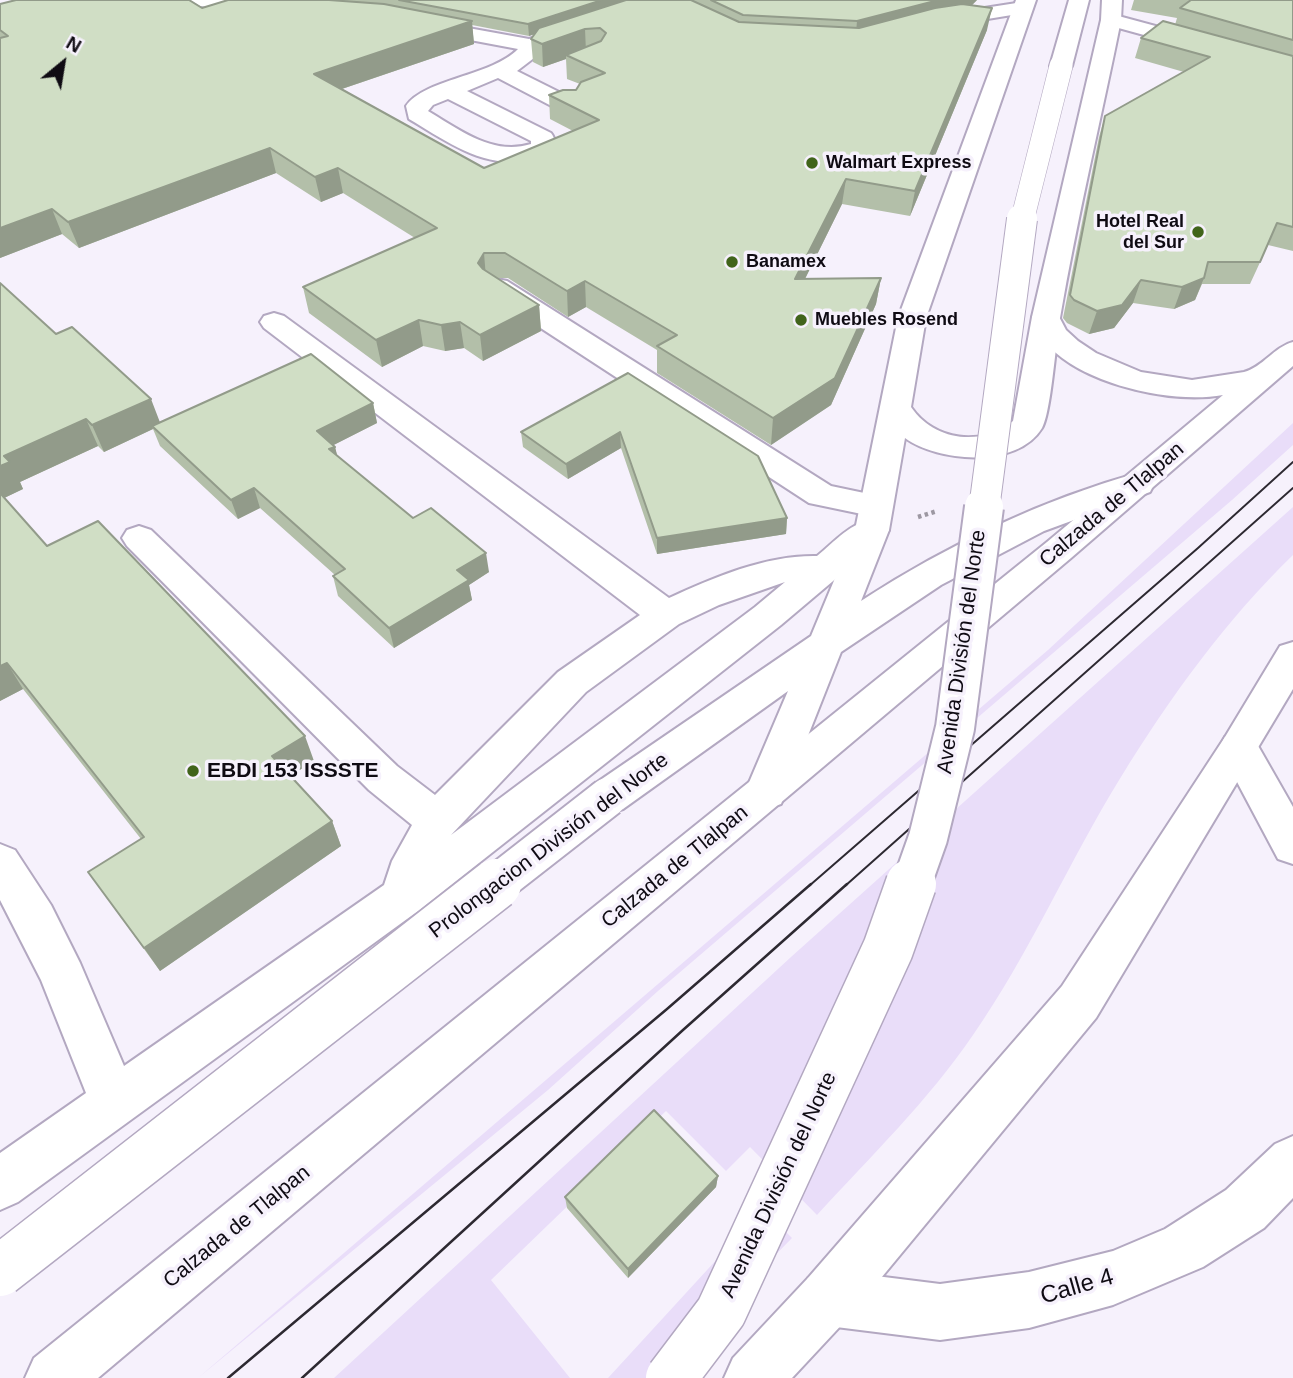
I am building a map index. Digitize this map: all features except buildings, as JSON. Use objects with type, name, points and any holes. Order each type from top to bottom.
[{"type":"main road","points":[[200,0],[254,9],[291,11]]},
{"type":"main road","name":"Avenida División del Norte","points":[[671,1378],[721,1312],[888,949],[928,838],[954,728],[1018,240],[1079,0]]},
{"type":"main road","points":[[918,25],[1024,4]]},
{"type":"main road","points":[[766,792],[874,518],[912,317],[1024,4]]},
{"type":"main road","points":[[894,405],[909,427],[942,443],[979,447],[995,445],[1021,434],[1028,425],[1046,317],[1112,10],[1293,70]]},
{"type":"main road","points":[[401,21],[530,45],[599,23]]},
{"type":"main road","points":[[448,90],[543,138],[543,148],[528,154],[491,155],[417,114],[417,106],[425,100],[448,90],[499,70],[527,54],[530,45]]},
{"type":"main road","points":[[499,70],[569,106]]},
{"type":"main road","points":[[526,84],[549,75]]},
{"type":"main road","points":[[497,286],[821,495],[874,518]]},
{"type":"main road","points":[[1046,317],[1052,334],[1072,352],[1150,383],[1200,388],[1263,377]]},
{"type":"main road","points":[[274,322],[666,615]]},
{"type":"main road","name":"Calzada de Tlalpan","points":[[54,1378],[1138,484],[1293,351]]},
{"type":"main road","name":"Prolongacion División del Norte","points":[[0,1271],[608,797],[824,646],[928,576],[981,547],[1074,506],[1138,484]]},
{"type":"main road","points":[[0,1184],[402,897],[827,569],[874,518]]},
{"type":"main road","points":[[139,538],[383,778],[437,821]]},
{"type":"main road","points":[[402,897],[414,861],[437,821],[572,682],[666,615],[706,596],[750,579],[793,568],[827,569]]},
{"type":"main road","points":[[753,1378],[828,1298],[1079,1002],[1239,748],[1293,656]]},
{"type":"main road","points":[[1239,748],[1293,846]]},
{"type":"main road","points":[[0,863],[15,885],[60,969],[114,1101]]},
{"type":"main road","name":"Calle 4","points":[[828,1298],[940,1312],[1029,1300],[1113,1279],[1184,1248],[1245,1209],[1293,1162]]},
{"type":"main road","points":[[785,1378],[828,1298]]},
{"type":"shaded area","points":[[1293,423],[1293,445],[1232,500],[658,991],[548,1090],[198,1378],[1048,650]]},
{"type":"shaded area","points":[[1293,507],[1293,555],[1222,633],[1159,718],[1102,809],[994,1004],[956,1059],[918,1105],[817,1215],[750,1147],[726,1171],[666,1111],[491,1280],[570,1378],[334,1378],[791,957]]},
{"type":"shaded area","points":[[763,1209],[792,1238],[655,1378],[608,1378]]},
{"type":"tram line","points":[[809,886],[1293,462]]},
{"type":"tram line","points":[[845,886],[1293,488]]},
{"type":"tram line","points":[[228,1378],[667,1009],[811,884]]},
{"type":"tram line","points":[[302,1378],[847,884]]},
{"type":"place","name":"Walmart Express","points":[[812,163]]},
{"type":"place","name":"Hotel Real del Sur","points":[[1198,232]]},
{"type":"place","name":"Banamex","points":[[732,262]]},
{"type":"place","name":"Muebles Rosend","points":[[801,320]]},
{"type":"place","name":"EBDI 153 ISSSTE","points":[[193,771]]}]
